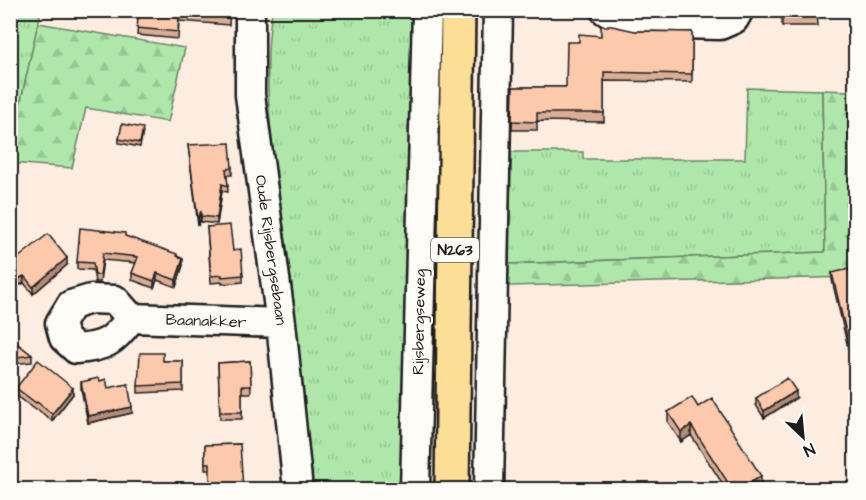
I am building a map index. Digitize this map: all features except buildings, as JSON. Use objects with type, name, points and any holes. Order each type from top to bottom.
[{"type":"main road","name":"N263","points":[[452,489],[458,10]]},
{"type":"street","name":"Oude Rijsbergsebaan","points":[[250,10],[250,95],[281,323],[298,489]]},
{"type":"street","name":"Rijsbergseweg","points":[[415,489],[427,10]]},
{"type":"street","points":[[489,489],[498,10]]},
{"type":"street","points":[[604,10],[620,20],[635,23],[720,25],[734,19],[739,10]]},
{"type":"street","name":"Baanakker","points":[[131,318],[281,323]]},
{"type":"green space","points":[[11,11],[41,11],[11,146]]},
{"type":"green space","points":[[272,11],[418,11],[409,486],[313,489],[293,291],[271,137],[268,74]]},
{"type":"green space","points":[[38,23],[185,48],[168,122],[86,108],[72,168],[11,163],[11,146]]},
{"type":"green space","points":[[747,88],[822,90],[825,252],[509,264],[511,152],[583,152],[583,159],[745,159]]},
{"type":"green space","points":[[822,90],[848,91],[851,277],[508,286],[509,264],[825,252]]}]
